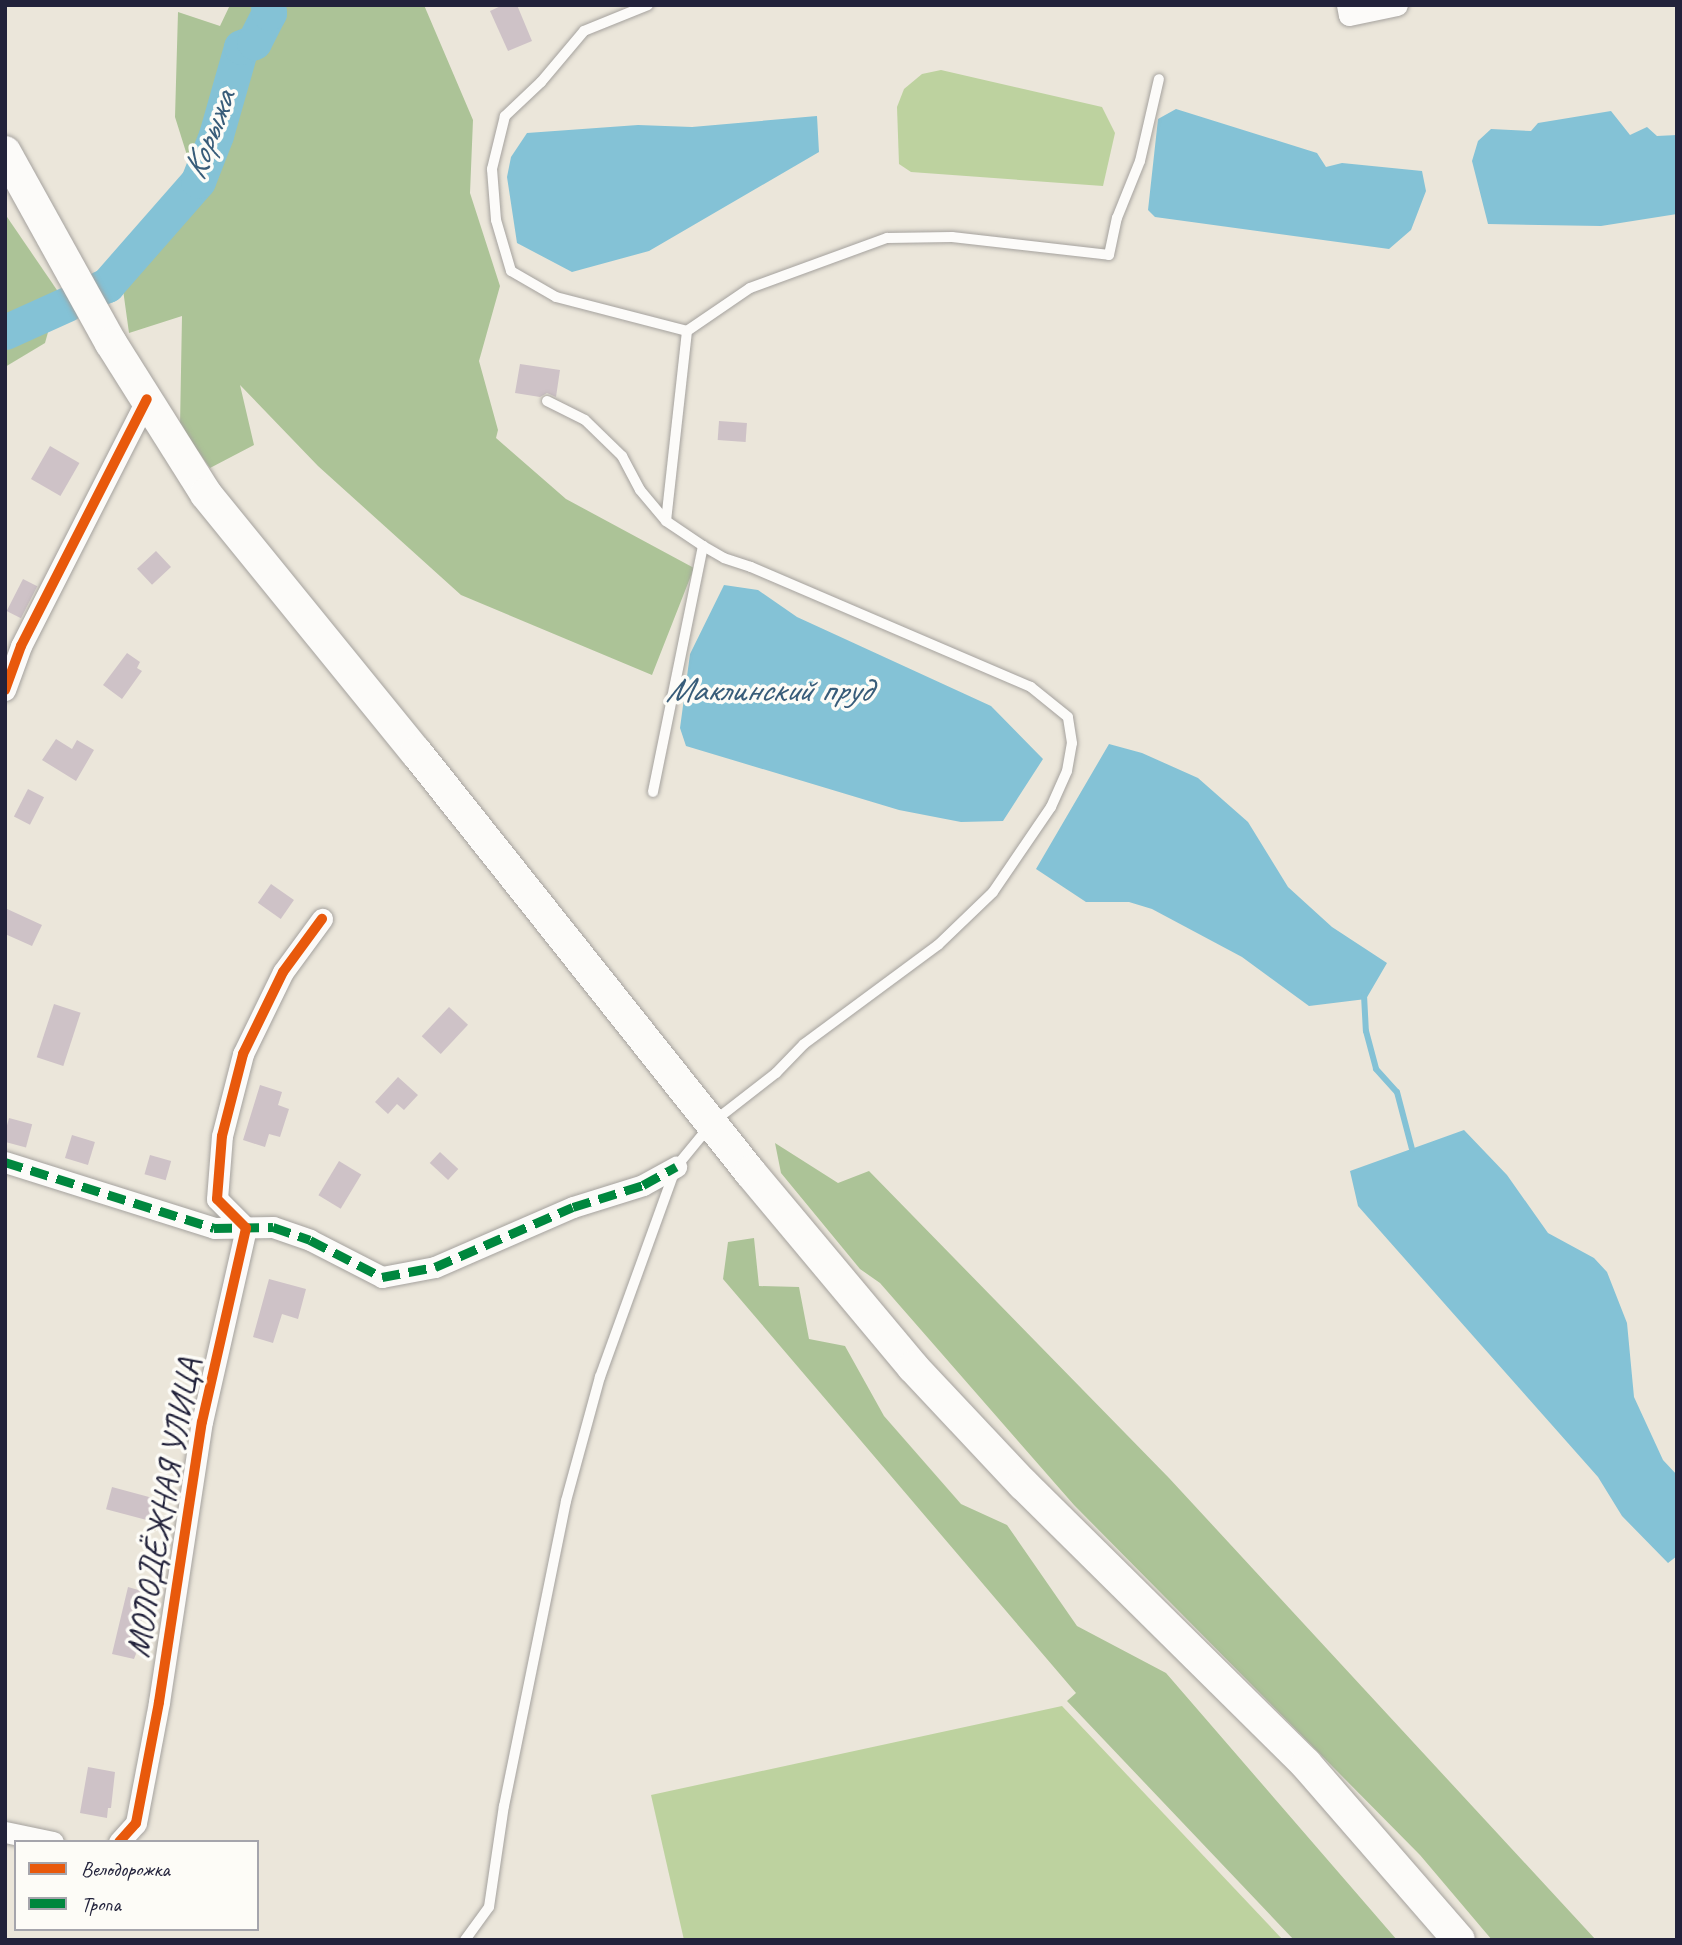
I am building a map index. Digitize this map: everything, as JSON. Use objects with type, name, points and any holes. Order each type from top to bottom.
[{"type":"main road","points":[[5,152],[111,343],[205,494],[713,1122],[750,1172],[913,1367],[1023,1484],[1306,1764],[1458,1940]]},
{"type":"street","points":[[1347,5],[1349,15],[1397,5]]},
{"type":"street","points":[[5,690],[21,646],[147,399]]},
{"type":"street","points":[[246,1228],[217,1199],[225,1124],[243,1054],[283,972],[322,919]]},
{"type":"street","points":[[5,1163],[214,1228],[273,1227],[310,1240],[382,1277],[435,1267],[467,1250],[493,1243],[573,1207],[643,1185],[676,1167]]},
{"type":"street","name":"МОЛОДЁЖНАЯ УЛИЦА","points":[[121,1840],[136,1823],[193,1493],[202,1422],[246,1228]]},
{"type":"street","points":[[5,1832],[43,1840]]},
{"type":"lane","points":[[648,5],[584,31],[541,82],[505,116],[492,169],[496,220],[511,271],[556,297],[687,331],[750,288],[887,238],[952,237],[1109,255],[1117,218],[1140,161],[1159,79]]},
{"type":"lane","points":[[666,521],[687,331]]},
{"type":"lane","points":[[465,1940],[489,1907],[504,1806],[569,1488],[600,1377],[676,1167],[713,1122],[776,1073],[804,1044],[938,946],[993,892],[1051,807],[1067,771],[1072,743],[1068,718],[1031,687],[751,566],[724,558],[703,546],[666,521],[640,490],[622,456],[584,419],[547,401]]},
{"type":"lane","points":[[653,792],[703,546]]},
{"type":"green space","points":[[230,5],[424,5],[473,120],[470,193],[500,286],[479,361],[498,430],[496,438],[566,499],[694,568],[652,675],[461,595],[318,466],[240,385],[254,445],[210,468],[180,426],[182,316],[129,333],[120,268],[191,168],[175,117],[178,12],[220,26]]},
{"type":"green space","points":[[941,70],[1102,107],[1115,133],[1103,186],[911,172],[899,164],[897,107],[904,89],[922,74]]},
{"type":"green space","points":[[5,214],[59,293],[45,343],[5,367]]},
{"type":"green space","points":[[775,1143],[838,1183],[869,1171],[1169,1478],[1596,1940],[1492,1940],[1420,1855],[1074,1505],[880,1283],[860,1269],[781,1173]]},
{"type":"green space","points":[[754,1238],[759,1286],[799,1287],[809,1339],[845,1346],[884,1416],[961,1504],[1007,1525],[1077,1626],[1166,1673],[1397,1940],[1294,1940],[1067,1701],[1076,1693],[723,1279],[728,1242]]},
{"type":"green space","points":[[1062,1706],[1283,1940],[684,1940],[651,1795]]},
{"type":"water","points":[[1176,109],[1317,153],[1326,167],[1342,163],[1422,171],[1426,191],[1411,230],[1389,249],[1155,217],[1148,210],[1158,119]]},
{"type":"water","points":[[1611,111],[1630,135],[1647,127],[1657,136],[1677,135],[1677,214],[1601,226],[1488,224],[1472,161],[1478,141],[1491,129],[1531,131],[1538,123]]},
{"type":"water","points":[[817,116],[819,152],[649,251],[572,272],[517,243],[507,177],[511,157],[527,133],[638,125],[692,127]]},
{"type":"water","name":"Маклинский пруд","points":[[724,585],[758,590],[797,617],[991,706],[1043,759],[1003,821],[961,822],[899,810],[686,746],[680,728],[690,654]]},
{"type":"water","points":[[1109,744],[1142,753],[1198,778],[1248,822],[1288,887],[1332,927],[1387,963],[1366,999],[1309,1006],[1242,957],[1152,909],[1129,902],[1086,902],[1036,869]]},
{"type":"water","points":[[1464,1130],[1507,1175],[1548,1233],[1594,1258],[1607,1272],[1627,1323],[1634,1397],[1663,1460],[1677,1475],[1677,1556],[1668,1563],[1622,1516],[1598,1477],[1358,1206],[1350,1171]]},
{"type":"building","points":[[503,5],[517,5],[532,41],[508,51],[490,11]]},
{"type":"building","points":[[520,364],[560,370],[556,397],[547,393],[540,397],[515,393]]},
{"type":"building","points":[[719,421],[747,423],[746,442],[718,440]]},
{"type":"building","points":[[50,446],[79,463],[60,496],[31,479]]},
{"type":"building","points":[[156,551],[171,567],[152,585],[137,569]]},
{"type":"building","points":[[23,579],[37,586],[21,618],[7,611]]},
{"type":"building","points":[[127,653],[140,662],[137,668],[142,671],[122,699],[103,685]]},
{"type":"building","points":[[56,739],[72,749],[77,740],[94,750],[76,781],[42,760]]},
{"type":"building","points":[[28,789],[44,797],[30,825],[14,817]]},
{"type":"building","points":[[271,884],[294,900],[281,919],[258,903]]},
{"type":"building","points":[[5,908],[42,925],[32,946],[5,934]]},
{"type":"building","points":[[54,1004],[81,1013],[63,1066],[37,1057]]},
{"type":"building","points":[[449,1007],[468,1025],[441,1054],[422,1036]]},
{"type":"building","points":[[398,1077],[418,1095],[404,1110],[397,1104],[388,1114],[375,1102]]},
{"type":"building","points":[[260,1085],[282,1092],[278,1105],[289,1109],[280,1137],[269,1134],[265,1147],[243,1140]]},
{"type":"building","points":[[9,1118],[32,1124],[26,1147],[5,1142]]},
{"type":"building","points":[[72,1135],[95,1142],[88,1165],[65,1158]]},
{"type":"building","points":[[440,1152],[458,1169],[448,1180],[430,1163]]},
{"type":"building","points":[[150,1155],[171,1161],[166,1180],[144,1174]]},
{"type":"building","points":[[339,1161],[361,1174],[341,1209],[318,1195]]},
{"type":"building","points":[[269,1279],[306,1289],[298,1319],[282,1314],[273,1343],[253,1337]]},
{"type":"building","points":[[112,1487],[156,1499],[150,1521],[106,1509]]},
{"type":"building","points":[[128,1587],[149,1593],[134,1659],[112,1654]]},
{"type":"building","points":[[88,1767],[115,1772],[111,1808],[108,1808],[107,1818],[80,1813]]},
{"type":"waterway","name":"Корыжа","points":[[100,288],[107,285],[198,181],[216,135],[241,47],[254,42],[269,13],[268,5]]},
{"type":"waterway","name":"Корыжа","points":[[5,332],[67,304]]},
{"type":"waterway","points":[[1364,995],[1366,1031],[1376,1069],[1397,1092],[1412,1149]]},
{"type":"marked path","points":[[5,1162],[214,1228],[273,1227],[310,1240],[382,1277],[435,1267],[573,1207],[643,1185],[676,1167]]},
{"type":"cycle path","points":[[5,690],[21,646],[147,399]]},
{"type":"cycle path","points":[[121,1840],[136,1823],[159,1702],[202,1422],[246,1228],[217,1199],[222,1136],[243,1054],[283,972],[322,919]]}]
